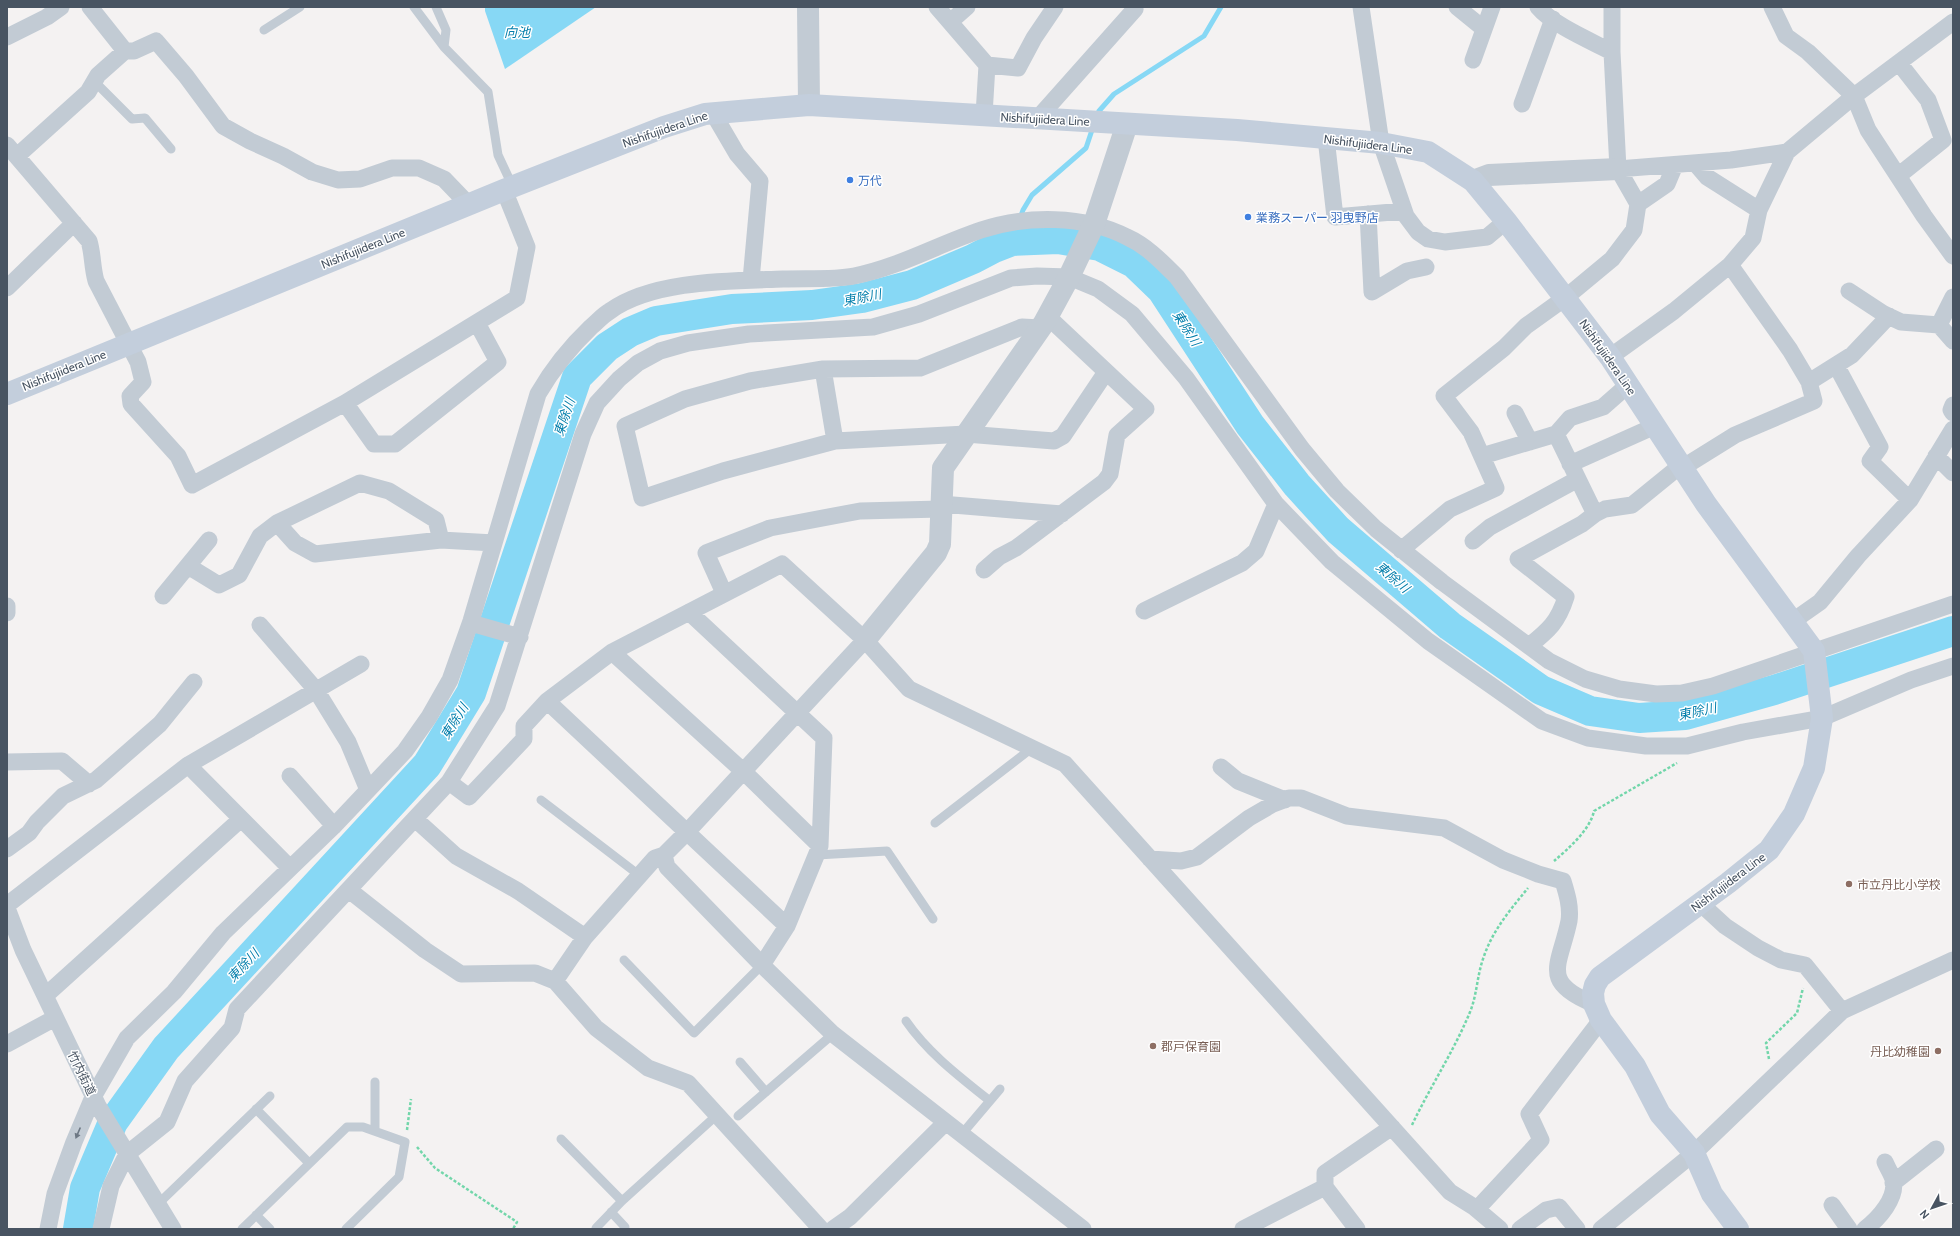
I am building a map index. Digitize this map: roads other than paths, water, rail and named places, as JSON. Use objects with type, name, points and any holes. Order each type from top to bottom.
[{"type":"main road","name":"Nishifujiidera Line","points":[[9,389],[128,344],[468,204],[664,127],[713,113],[809,105],[1237,130],[1381,143],[1428,152],[1473,181],[1506,221],[1610,357],[1706,504],[1814,651],[1822,709],[1814,768],[1794,814],[1769,850],[1700,903],[1600,976],[1595,985],[1598,1012]]},
{"type":"main road","points":[[1598,1012],[1635,1066],[1660,1114],[1694,1153],[1712,1194],[1734,1228]]},
{"type":"street","points":[[7,36],[47,17],[61,7]]},
{"type":"street","points":[[90,7],[125,51]]},
{"type":"street","points":[[808,7],[809,105]]},
{"type":"street","points":[[937,7],[987,65],[1018,68],[1034,38],[1055,7]]},
{"type":"street","points":[[950,22],[967,7]]},
{"type":"street","points":[[1038,118],[1135,8],[1134,7]]},
{"type":"street","points":[[1361,7],[1381,143],[1406,216],[1418,232],[1428,239],[1445,242],[1487,237],[1506,221]]},
{"type":"street","points":[[1457,7],[1484,29]]},
{"type":"street","points":[[1473,60],[1492,7]]},
{"type":"street","points":[[1538,7],[1568,30],[1612,52]]},
{"type":"street","points":[[1401,550],[1450,509],[1496,488],[1471,432],[1444,396],[1504,348],[1526,326],[1565,298],[1612,259],[1634,230],[1638,204],[1618,169],[1612,52],[1612,7]]},
{"type":"street","points":[[1772,7],[1786,36],[1808,52],[1854,96],[1868,130],[1924,216],[1953,256]]},
{"type":"street","points":[[1522,104],[1553,19]]},
{"type":"street","points":[[1610,357],[1674,311],[1730,265],[1753,238],[1759,210],[1787,152],[1854,96],[1953,22]]},
{"type":"street","points":[[468,204],[444,179],[419,168],[392,168],[360,179],[338,180],[312,172],[223,126],[186,76],[156,41],[134,50],[125,51],[98,75],[88,92],[12,150],[89,241],[92,253],[92,267],[96,280],[138,362],[143,382],[130,396],[131,404],[178,456],[192,485],[345,403],[517,298],[527,247],[509,188]]},
{"type":"street","points":[[1898,176],[1943,140],[1928,100],[1899,63]]},
{"type":"street","points":[[984,115],[987,65]]},
{"type":"street","points":[[713,113],[737,154],[760,181],[751,280]]},
{"type":"street","points":[[555,981],[585,936],[639,875],[655,858],[664,856],[798,714],[865,640],[936,553],[940,544],[943,468],[1044,322],[1094,224],[1127,124]]},
{"type":"street","points":[[1326,138],[1335,218],[1404,211]]},
{"type":"street","points":[[1473,181],[1489,175],[1675,165],[1731,160],[1787,152]]},
{"type":"street","points":[[1695,163],[1708,177],[1759,210]]},
{"type":"street","points":[[1638,204],[1668,184],[1675,165]]},
{"type":"street","points":[[1368,214],[1372,292],[1407,271],[1426,267]]},
{"type":"street","points":[[48,1229],[55,1194],[95,1101],[128,1038],[174,992],[224,933],[334,826],[405,751],[429,717],[450,680],[474,623],[494,543],[538,394],[552,369],[571,346],[610,310],[644,294],[677,286],[751,280],[853,276],[903,262],[982,230],[1020,220],[1060,220],[1094,224],[1128,237],[1155,255],[1177,277],[1307,455],[1337,491],[1376,529],[1401,550],[1549,661],[1585,679],[1619,689],[1656,694],[1682,693],[1713,686],[1953,604]]},
{"type":"street","points":[[7,288],[74,223]]},
{"type":"street","points":[[1529,646],[1546,632],[1560,615],[1566,597],[1518,559],[1582,524],[1595,514],[1605,509],[1632,505],[1681,467],[1735,435],[1814,401],[1809,382],[1790,350],[1730,265]]},
{"type":"street","points":[[101,1229],[111,1186],[125,1150],[167,1122],[185,1081],[232,1028],[237,1008],[415,820],[449,782],[498,706],[516,636],[583,434],[597,403],[619,379],[638,363],[660,351],[688,343],[749,334],[873,327],[919,314],[1011,278],[1037,276],[1068,277],[1098,289],[1132,314],[1186,378],[1276,504],[1332,562],[1428,641],[1542,721],[1588,738],[1646,746],[1687,746],[1743,732],[1822,709],[1953,666]]},
{"type":"street","points":[[1849,291],[1901,322],[1939,325],[1953,341]]},
{"type":"street","points":[[1939,325],[1953,298]]},
{"type":"street","points":[[1809,382],[1852,355],[1889,316]]},
{"type":"street","points":[[1044,322],[1022,327],[920,368],[823,369],[750,381],[685,399],[625,426],[642,498],[723,471],[835,441],[966,434],[1054,441],[1063,436],[1106,372]]},
{"type":"street","points":[[984,570],[999,557],[1016,548],[1104,482],[1110,474],[1117,435],[1146,409],[1106,372],[1044,322]]},
{"type":"street","points":[[345,403],[374,444],[395,444],[498,362],[477,323]]},
{"type":"street","points":[[1836,365],[1880,447],[1870,461],[1910,500]]},
{"type":"street","points":[[823,369],[835,441]]},
{"type":"street","points":[[1482,456],[1556,434],[1570,418],[1603,408],[1628,385]]},
{"type":"street","points":[[1953,405],[1951,410],[1953,413]]},
{"type":"street","points":[[1515,413],[1530,442]]},
{"type":"street","points":[[1570,464],[1655,426]]},
{"type":"street","points":[[1793,621],[1820,602],[1858,556],[1910,500],[1953,430]]},
{"type":"street","points":[[1556,434],[1595,514]]},
{"type":"street","points":[[1936,456],[1953,474]]},
{"type":"street","points":[[1473,541],[1490,527],[1578,479]]},
{"type":"street","points":[[188,566],[219,585],[239,576],[260,536],[277,523],[360,483],[389,491],[436,520],[441,540]]},
{"type":"street","points":[[1144,611],[1242,563],[1256,551],[1276,504]]},
{"type":"street","points":[[724,593],[706,553],[770,528],[860,511],[941,507],[1062,514]]},
{"type":"street","points":[[277,523],[295,543],[315,554],[441,540],[494,543]]},
{"type":"street","points":[[163,596],[209,540]]},
{"type":"street","points":[[449,782],[469,797],[524,739],[524,726],[547,701],[612,652],[782,564],[865,640],[909,689],[1065,764],[1450,1192],[1477,1209],[1498,1229]]},
{"type":"street","points":[[7,606],[7,613]]},
{"type":"street","points":[[689,612],[824,738],[818,850],[787,926],[762,965]]},
{"type":"street","points":[[474,623],[516,636]]},
{"type":"street","points":[[260,625],[316,690],[348,742],[368,790]]},
{"type":"street","points":[[612,652],[744,772],[818,850]]},
{"type":"street","points":[[7,904],[188,765],[361,664]]},
{"type":"street","points":[[7,849],[29,833],[37,822],[63,796],[96,780],[160,724],[194,682]]},
{"type":"street","points":[[547,701],[787,926]]},
{"type":"street","points":[[7,762],[62,761],[89,784]]},
{"type":"street","points":[[188,765],[290,868]]},
{"type":"street","points":[[1221,767],[1238,780],[1285,800]]},
{"type":"street","points":[[290,776],[334,826]]},
{"type":"street","points":[[1150,859],[1181,861],[1197,857],[1249,818],[1272,804],[1285,800],[1302,798],[1347,816],[1444,828],[1503,860],[1538,874],[1563,881],[1569,902],[1569,919],[1558,957],[1557,973],[1562,985],[1598,1012],[1530,1114],[1541,1140],[1477,1209]]},
{"type":"street","points":[[45,996],[241,819]]},
{"type":"street","points":[[415,820],[456,856],[518,891],[585,936]]},
{"type":"street","points":[[664,856],[667,867],[762,965],[833,1034],[961,1136],[1083,1229]]},
{"type":"street","points":[[349,890],[425,950],[461,974],[535,973],[555,981],[596,1028],[648,1068],[688,1083],[820,1229]]},
{"type":"street","points":[[1700,903],[1725,926],[1758,948],[1781,960],[1805,965],[1842,1011]]},
{"type":"street","name":"竹内街道","points":[[7,908],[23,950],[95,1101],[173,1229]]},
{"type":"street","points":[[1601,1229],[1694,1153],[1842,1011],[1953,960]]},
{"type":"street","points":[[7,1044],[55,1018]]},
{"type":"street","points":[[833,1229],[850,1217],[945,1122]]},
{"type":"street","points":[[1357,1229],[1325,1187],[1325,1174],[1392,1127]]},
{"type":"street","points":[[1865,1229],[1878,1218],[1886,1207],[1893,1183],[1936,1149]]},
{"type":"street","points":[[1884,1162],[1893,1183]]},
{"type":"street","points":[[1243,1229],[1325,1187]]},
{"type":"street","points":[[1832,1205],[1849,1229]]},
{"type":"street","points":[[1520,1229],[1546,1210],[1558,1206],[1577,1229]]},
{"type":"lane","points":[[264,30],[300,7]]},
{"type":"lane","points":[[414,7],[444,47],[488,92],[498,155],[509,188]]},
{"type":"lane","points":[[436,7],[446,30],[444,47]]},
{"type":"lane","points":[[94,82],[132,119],[145,118],[171,149]]},
{"type":"lane","points":[[934,823],[1032,748]]},
{"type":"lane","points":[[540,800],[639,875]]},
{"type":"lane","points":[[818,850],[887,851],[932,919]]},
{"type":"lane","points":[[624,960],[694,1033],[762,965]]},
{"type":"lane","points":[[906,1021],[917,1036],[943,1061],[990,1101]]},
{"type":"lane","points":[[738,1116],[833,1034]]},
{"type":"lane","points":[[740,1062],[766,1092]]},
{"type":"lane","points":[[375,1082],[375,1131]]},
{"type":"lane","points":[[961,1136],[1000,1089]]},
{"type":"lane","points":[[158,1204],[270,1096]]},
{"type":"lane","points":[[256,1109],[310,1163]]},
{"type":"lane","points":[[596,1228],[622,1201],[717,1115]]},
{"type":"lane","points":[[242,1229],[347,1127],[363,1127],[405,1142],[399,1177],[346,1229]]},
{"type":"lane","points":[[561,1139],[622,1201]]},
{"type":"lane","points":[[611,1212],[625,1227]]},
{"type":"lane","points":[[256,1215],[270,1229]]},
{"type":"water","name":"向池","points":[[485,7],[596,7],[505,69],[485,11]]},
{"type":"waterway","points":[[1097,116],[1099,111],[1114,94],[1204,36],[1221,7]]},
{"type":"waterway","points":[[1012,241],[1023,210],[1032,195],[1086,148],[1093,127]]},
{"type":"waterway","name":"東除川","points":[[78,1229],[85,1188],[113,1122],[166,1048],[427,765],[471,693],[577,377],[607,347],[630,332],[656,321],[732,309],[812,305],[862,298],[912,285],[1012,241],[1058,239],[1100,246],[1134,263],[1162,290],[1250,425],[1297,485],[1338,530],[1450,626],[1541,690],[1590,711],[1639,718],[1685,715],[1774,690],[1953,631]]},
{"type":"place","name":"万代","points":[[850,180]]},
{"type":"place","name":"業務スーパー 羽曳野店","points":[[1248,217]]},
{"type":"place","name":"市立丹比小学校","points":[[1849,884]]},
{"type":"place","name":"郡戸保育園","points":[[1153,1046]]},
{"type":"place","name":"丹比幼稚園","points":[[1938,1051]]}]
